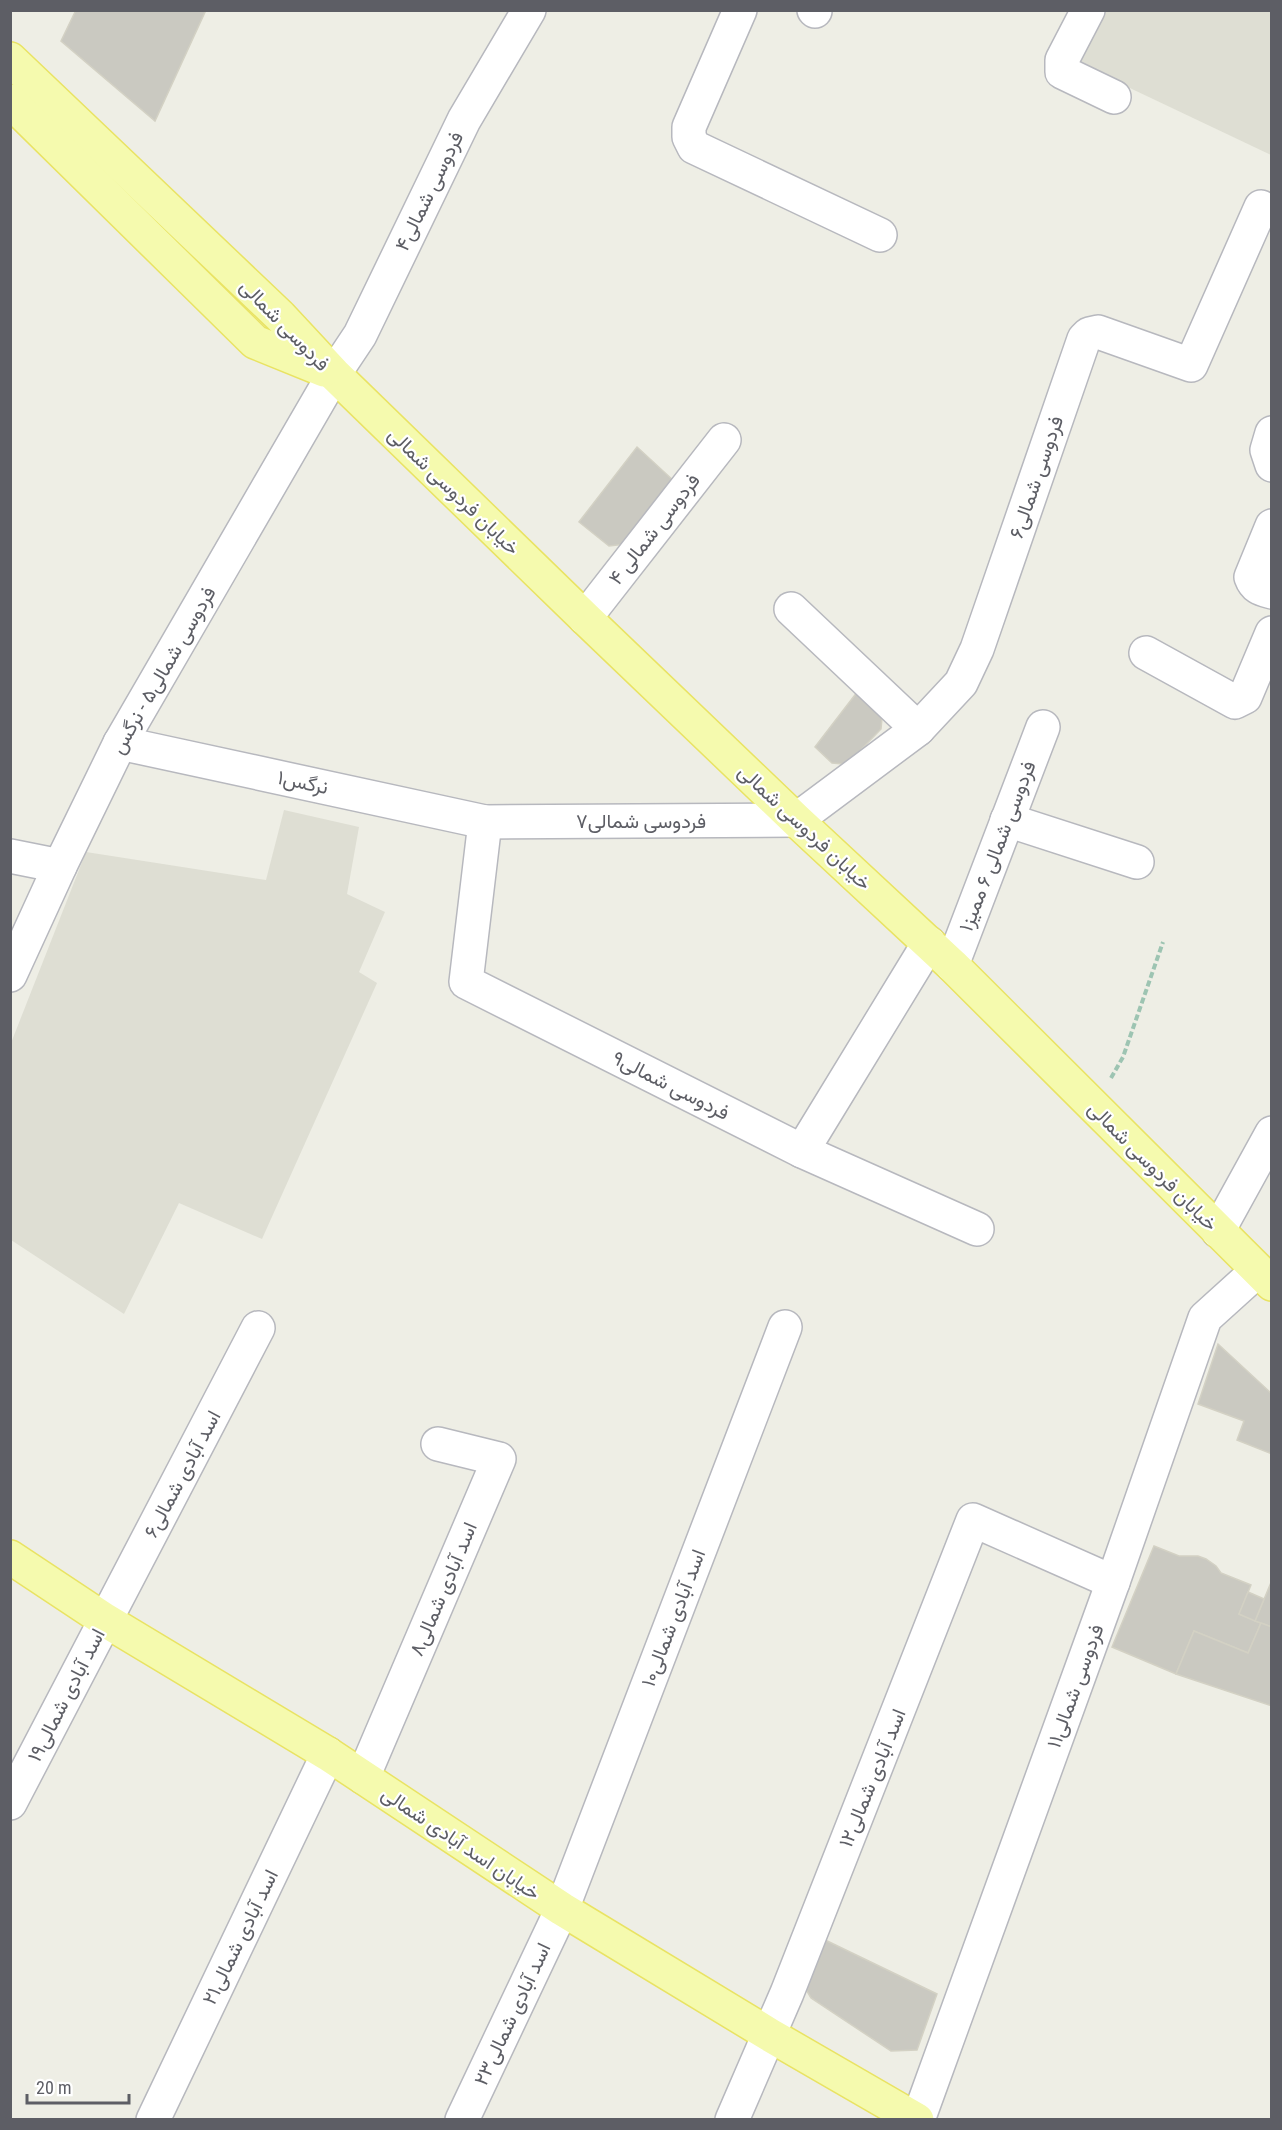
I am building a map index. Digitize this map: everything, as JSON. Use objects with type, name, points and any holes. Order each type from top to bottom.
[{"type":"main road","name":"فردوسی شمالی","points":[[10,59],[280,316],[334,374]]},
{"type":"main road","name":"فردوسی شمالی","points":[[10,101],[255,342],[334,374]]},
{"type":"main road","name":"خیابان فردوسی شمالی","points":[[334,374],[796,820],[940,954],[1264,1278]]},
{"type":"main road","name":"خیابان اسد آبادی شمالی","points":[[10,1557],[105,1620],[328,1754],[562,1909],[770,2035],[918,2120]]},
{"type":"street","name":"فردوسی شمالی۴","points":[[334,374],[360,335],[464,120],[529,10]]},
{"type":"street","points":[[740,10],[689,127],[689,137],[694,147],[880,235]]},
{"type":"street","points":[[1088,10],[1062,60],[1062,72],[1114,97]]},
{"type":"street","name":"فردوسی شمالی۶","points":[[796,820],[918,729],[961,683],[977,649],[1084,339],[1089,334],[1098,332],[1191,365],[1261,207]]},
{"type":"street","name":"فردوسی شمالی۵ - نرگس","points":[[10,975],[120,743],[334,374]]},
{"type":"street","points":[[1272,433],[1267,450],[1272,465]]},
{"type":"street","name":"فردوسی شمالی ۴","points":[[585,618],[724,440]]},
{"type":"street","points":[[1272,526],[1251,577],[1259,589],[1272,592]]},
{"type":"street","points":[[791,609],[918,729]]},
{"type":"street","points":[[1146,653],[1235,702],[1245,697],[1272,633]]},
{"type":"street","name":"فردوسی شمالی ۶ ممیز۱","points":[[940,954],[1006,820],[1043,727]]},
{"type":"street","name":"نرگس۱","points":[[120,743],[485,822]]},
{"type":"street","name":"فردوسی شمالی۷","points":[[485,822],[796,820]]},
{"type":"street","points":[[1006,820],[1137,862]]},
{"type":"street","name":"فردوسی شمالی۹","points":[[485,822],[466,982],[802,1151]]},
{"type":"street","points":[[10,856],[60,866]]},
{"type":"street","points":[[940,954],[802,1151],[976,1229]]},
{"type":"street","points":[[1218,1231],[1272,1133]]},
{"type":"street","name":"فردوسی شمالی۱۱","points":[[918,2120],[1113,1582],[1205,1317],[1264,1278]]},
{"type":"street","name":"اسد آبادی شمالی۱۰","points":[[562,1909],[785,1327]]},
{"type":"street","name":"اسد آبادی شمالی۶","points":[[105,1620],[258,1328]]},
{"type":"street","name":"اسد آبادی شمالی۸","points":[[363,1777],[499,1459],[438,1444]]},
{"type":"street","name":"اسد آبادی شمالی۱۲","points":[[732,2120],[770,2035],[974,1521],[1113,1582]]},
{"type":"street","name":"اسد آبادی شمالی۱۹","points":[[10,1803],[105,1620]]},
{"type":"street","name":"اسد آبادی شمالی۲۱","points":[[153,2120],[328,1754]]},
{"type":"street","name":"اسد آبادی شمالی۲۳","points":[[462,2120],[562,1909]]},
{"type":"path","points":[[1094,1107],[1123,1057],[1163,942]]},
{"type":"shaded area","points":[[1094,11],[1271,11],[1271,155],[1075,62]]},
{"type":"shaded area","points":[[284,810],[359,827],[347,894],[385,912],[359,972],[377,983],[262,1239],[179,1203],[124,1314],[11,1240],[11,1043],[86,852],[266,880]]},
{"type":"building","points":[[76,10],[206,10],[155,121],[61,41]]},
{"type":"building","points":[[637,447],[675,482],[626,544],[609,546],[579,522]]},
{"type":"building","points":[[858,691],[882,718],[881,729],[851,760],[843,764],[832,763],[815,747]]},
{"type":"building","points":[[1218,1344],[1272,1394],[1272,1454],[1237,1440],[1244,1421],[1198,1404]]},
{"type":"building","points":[[1154,1546],[1179,1556],[1198,1556],[1206,1559],[1221,1573],[1251,1585],[1239,1614],[1261,1623],[1248,1653],[1194,1631],[1176,1674],[1112,1647]]},
{"type":"building","points":[[1272,1580],[1272,1627],[1255,1621]]},
{"type":"building","points":[[1248,1592],[1264,1599],[1255,1621],[1239,1614]]},
{"type":"building","points":[[1261,1623],[1272,1627],[1272,1706],[1176,1674],[1194,1631],[1248,1653]]},
{"type":"building","points":[[821,1938],[937,1994],[917,2050],[891,2051],[811,1998],[805,1988]]}]
